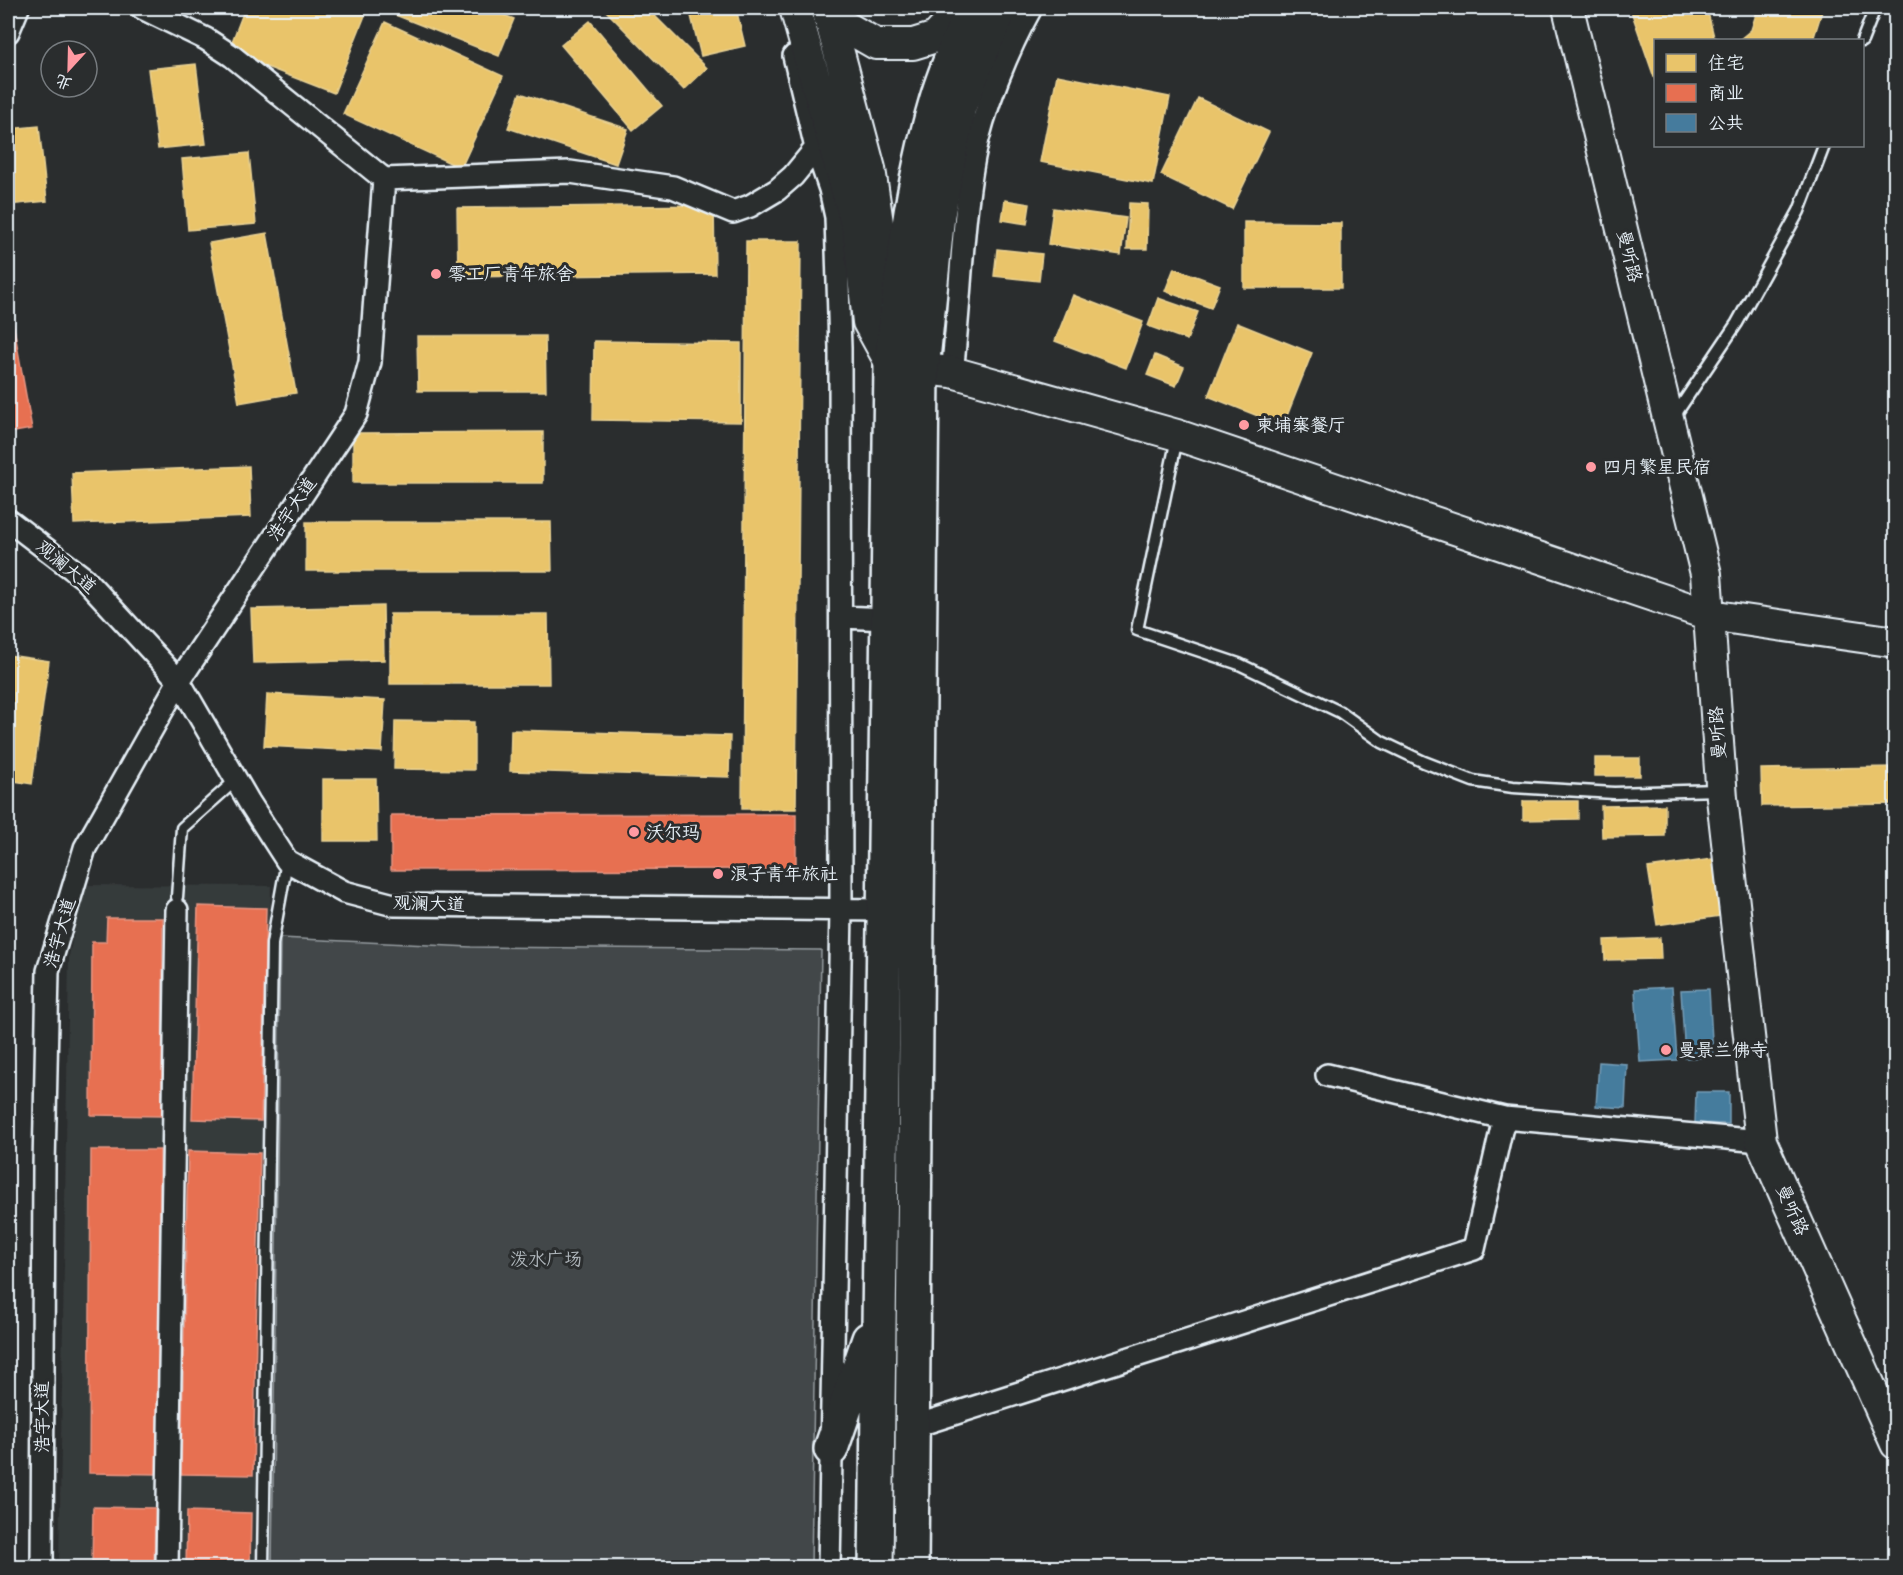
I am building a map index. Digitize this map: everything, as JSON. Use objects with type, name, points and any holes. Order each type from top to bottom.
[{"type":"highway","points":[[911,1568],[922,368],[898,306],[906,237],[936,100],[972,8]]},
{"type":"highway","points":[[876,1568],[888,619],[922,368],[938,214],[959,107],[1001,8]]},
{"type":"highway","points":[[831,1449],[878,1312]]},
{"type":"street","points":[[8,32],[18,8]]},
{"type":"street","points":[[142,8],[206,39],[232,56],[384,178],[570,172],[673,187],[733,212],[750,207],[777,190],[793,176],[816,148]]},
{"type":"street","points":[[782,8],[816,148],[830,189],[836,217],[840,348],[841,909],[829,1568]]},
{"type":"street","points":[[795,8],[858,232],[868,322],[922,368],[1177,435],[1709,615],[1896,642]]},
{"type":"street","points":[[936,37],[942,8]]},
{"type":"street","points":[[828,12],[876,44],[913,44],[936,37],[963,8]]},
{"type":"street","points":[[922,368],[958,322],[965,218],[975,155],[992,95],[1021,26],[1032,8]]},
{"type":"street","name":"曼听路","points":[[1568,8],[1706,574],[1722,789],[1761,1141],[1896,1444]]},
{"type":"street","points":[[828,12],[870,169],[886,277],[898,306]]},
{"type":"street","name":"浩宇大道","points":[[42,1568],[44,1179],[48,971],[85,848],[179,681],[356,414],[370,362],[384,178]]},
{"type":"street","name":"观澜大道","points":[[8,520],[84,578],[179,681],[236,780],[287,861],[344,892],[394,905],[883,910]]},
{"type":"street","points":[[841,617],[888,619]]},
{"type":"street","points":[[167,1568],[177,904]]},
{"type":"street","points":[[1328,1075],[1504,1118],[1761,1141]]},
{"type":"street","points":[[912,1427],[1474,1249],[1504,1118]]},
{"type":"lane","points":[[1864,39],[1875,8]]},
{"type":"lane","points":[[1670,423],[1737,323],[1798,211],[1824,147]]},
{"type":"lane","points":[[1177,435],[1137,630],[1239,664],[1340,712],[1382,742],[1424,762],[1473,781],[1513,787],[1614,793],[1722,789]]},
{"type":"lane","points":[[177,904],[182,828],[236,780]]},
{"type":"lane","points":[[263,1568],[272,944],[287,861]]},
{"type":"shaded area","points":[[84,885],[271,886],[257,1567],[59,1568],[69,956]]},
{"type":"green space","name":"泼水广场","points":[[280,938],[471,947],[821,950],[811,1567],[272,1567]]},
{"type":"building: 住宅","points":[[245,8],[352,8],[366,13],[334,93],[228,52]]},
{"type":"building: 住宅","points":[[384,8],[486,8],[514,19],[499,56],[383,10]]},
{"type":"building: 住宅","points":[[609,8],[647,8],[707,68],[684,90],[606,11]]},
{"type":"building: 住宅","points":[[689,8],[736,8],[745,46],[701,56]]},
{"type":"building: 住宅","points":[[1630,8],[1670,8],[1708,13],[1714,37],[1720,39],[1654,39],[1654,77]]},
{"type":"building: 住宅","points":[[1758,8],[1823,8],[1813,39],[1740,39],[1751,30]]},
{"type":"building: 住宅","points":[[590,21],[662,106],[633,130],[561,45]]},
{"type":"building: 住宅","points":[[385,22],[503,76],[461,168],[343,114]]},
{"type":"building: 住宅","points":[[196,64],[206,144],[158,149],[148,69]]},
{"type":"building: 住宅","points":[[1057,75],[1170,97],[1153,184],[1040,162]]},
{"type":"building: 住宅","points":[[520,93],[628,129],[616,164],[508,128]]},
{"type":"building: 住宅","points":[[1198,98],[1269,132],[1232,209],[1161,175]]},
{"type":"building: 住宅","points":[[39,126],[47,201],[8,205],[8,129]]},
{"type":"building: 住宅","points":[[249,153],[256,224],[188,230],[182,159]]},
{"type":"building: 住宅","points":[[1005,200],[1030,204],[1027,224],[1002,220]]},
{"type":"building: 住宅","points":[[1129,203],[1148,204],[1147,249],[1127,249]]},
{"type":"building: 住宅","points":[[714,205],[715,274],[458,277],[457,208]]},
{"type":"building: 住宅","points":[[1053,208],[1126,218],[1121,255],[1048,244]]},
{"type":"building: 住宅","points":[[1244,222],[1341,223],[1341,288],[1244,288]]},
{"type":"building: 住宅","points":[[267,233],[296,393],[239,403],[209,243]]},
{"type":"building: 住宅","points":[[746,241],[801,241],[796,809],[742,809]]},
{"type":"building: 住宅","points":[[997,249],[1042,254],[1039,281],[994,276]]},
{"type":"building: 住宅","points":[[1174,268],[1220,285],[1211,308],[1165,291]]},
{"type":"building: 住宅","points":[[1073,295],[1143,322],[1126,368],[1055,341]]},
{"type":"building: 住宅","points":[[1158,298],[1198,312],[1187,340],[1148,326]]},
{"type":"building: 住宅","points":[[1237,323],[1312,353],[1283,426],[1208,396]]},
{"type":"building: 住宅","points":[[417,336],[545,336],[546,391],[418,391]]},
{"type":"building: 住宅","points":[[594,341],[741,343],[741,422],[593,420]]},
{"type":"building: 住宅","points":[[1155,355],[1184,367],[1176,386],[1147,375]]},
{"type":"building: 住宅","points":[[543,432],[543,483],[353,483],[353,433]]},
{"type":"building: 住宅","points":[[249,466],[251,517],[74,524],[72,473]]},
{"type":"building: 住宅","points":[[306,522],[551,522],[552,571],[306,571]]},
{"type":"building: 住宅","points":[[383,606],[384,660],[253,663],[251,609]]},
{"type":"building: 住宅","points":[[390,614],[548,614],[549,684],[390,684]]},
{"type":"building: 住宅","points":[[8,655],[49,661],[32,784],[8,780]]},
{"type":"building: 住宅","points":[[267,694],[385,700],[382,752],[264,746]]},
{"type":"building: 住宅","points":[[395,721],[474,722],[474,770],[394,769]]},
{"type":"building: 住宅","points":[[511,730],[730,736],[729,777],[510,771]]},
{"type":"building: 住宅","points":[[1595,758],[1640,758],[1640,776],[1595,776]]},
{"type":"building: 住宅","points":[[1896,767],[1896,804],[1762,806],[1761,769]]},
{"type":"building: 住宅","points":[[323,779],[376,779],[377,841],[323,841]]},
{"type":"building: 住宅","points":[[1523,801],[1578,801],[1578,819],[1523,820]]},
{"type":"building: 住宅","points":[[1665,805],[1665,836],[1602,837],[1601,806]]},
{"type":"building: 住宅","points":[[1719,858],[1727,915],[1657,925],[1648,868]]},
{"type":"building: 住宅","points":[[1660,938],[1661,959],[1605,960],[1604,940]]},
{"type":"building: 商业","points":[[8,294],[32,429],[8,433]]},
{"type":"building: 商业","points":[[796,814],[796,869],[391,870],[391,815]]},
{"type":"building: 商业","points":[[198,906],[266,908],[261,1121],[192,1119]]},
{"type":"building: 商业","points":[[107,918],[163,918],[162,1116],[91,1115],[92,942],[106,942]]},
{"type":"building: 商业","points":[[91,1150],[160,1150],[158,1474],[89,1473]]},
{"type":"building: 商业","points":[[188,1151],[260,1153],[253,1475],[181,1474]]},
{"type":"building: 商业","points":[[93,1507],[155,1508],[154,1568],[92,1568]]},
{"type":"building: 商业","points":[[187,1511],[251,1513],[250,1568],[186,1568]]},
{"type":"building: 公共","points":[[1672,987],[1677,1060],[1640,1062],[1635,989]]},
{"type":"building: 公共","points":[[1709,989],[1713,1057],[1685,1058],[1681,990]]},
{"type":"building: 公共","points":[[1599,1062],[1627,1064],[1625,1108],[1596,1106]]},
{"type":"building: 公共","points":[[1696,1092],[1729,1092],[1729,1124],[1695,1123]]},
{"type":"place","name":"零工厂青年旅舍","points":[[436,274]]},
{"type":"place","name":"柬埔寨餐厅","points":[[1244,425]]},
{"type":"place","name":"四月繁星民宿","points":[[1591,467]]},
{"type":"place","name":"沃尔玛","points":[[634,832]]},
{"type":"place","name":"浪子青年旅社","points":[[718,874]]},
{"type":"place","name":"曼景兰佛寺","points":[[1666,1050]]}]
